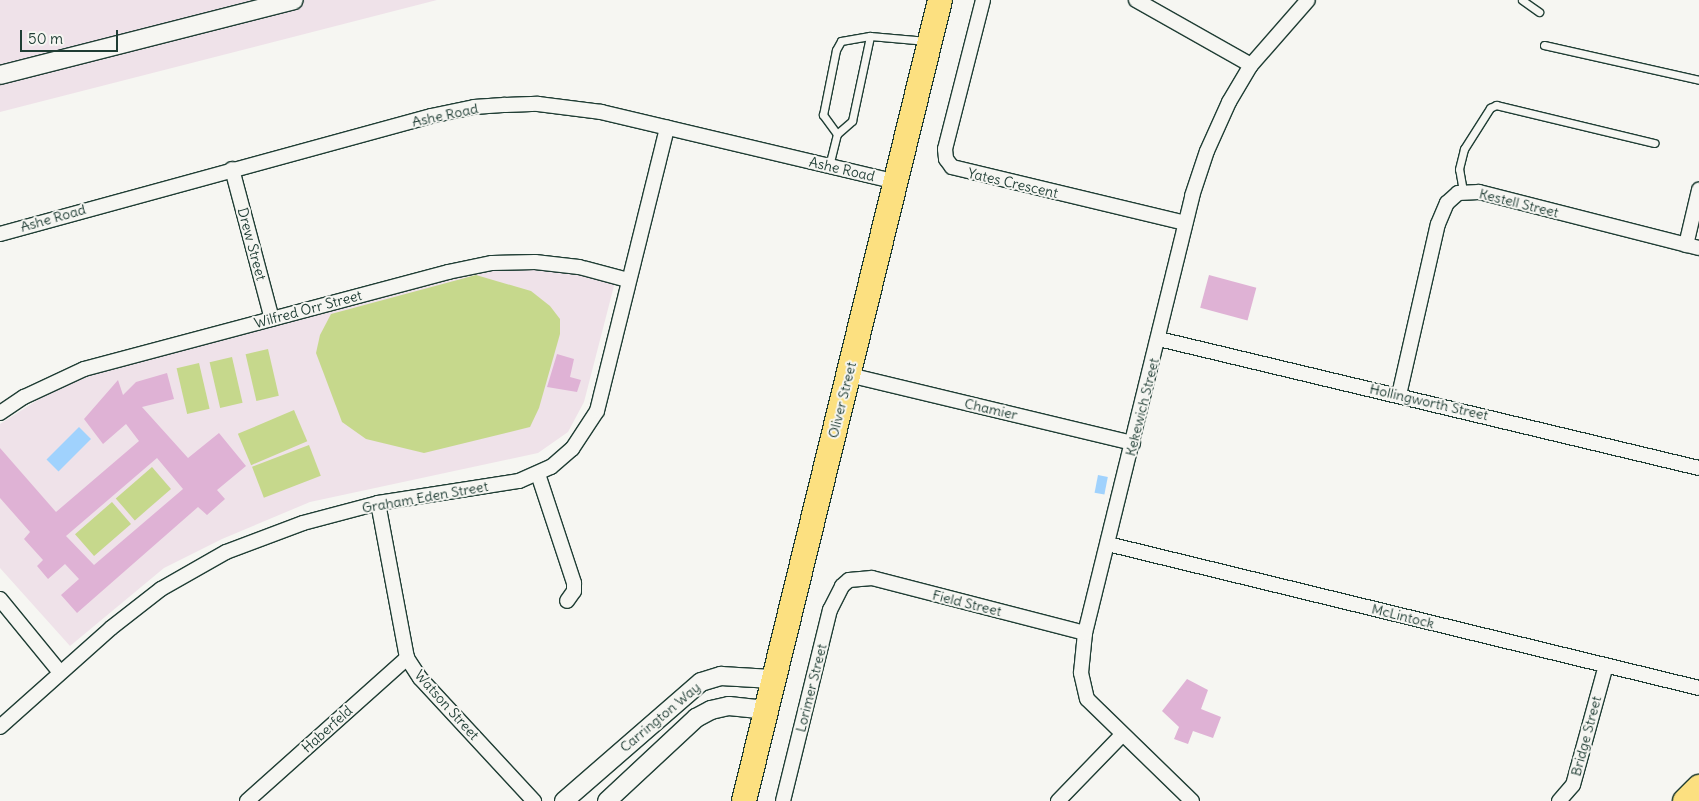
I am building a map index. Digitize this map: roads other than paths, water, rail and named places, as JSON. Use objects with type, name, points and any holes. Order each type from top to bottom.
[{"type":"highway","name":"Oliver Street","points":[[744,801],[772,679],[940,0]]},
{"type":"highway","points":[[1685,801],[1699,787]]},
{"type":"street","points":[[0,75],[294,0]]},
{"type":"street","name":"Yates Crescent","points":[[983,0],[945,149],[946,159],[952,167],[1186,222]]},
{"type":"street","points":[[1136,0],[1252,65]]},
{"type":"street","name":"Kekewich Street","points":[[1192,801],[1094,708],[1084,692],[1081,673],[1085,634],[1159,340],[1186,222],[1216,128],[1252,65],[1308,0]]},
{"type":"street","name":"Ashe Road","points":[[0,234],[232,169],[474,107],[538,104],[573,107],[896,182]]},
{"type":"street","name":"Graham Eden Street","points":[[0,727],[60,671],[161,589],[226,552],[303,523],[378,503],[519,481],[538,474],[572,449],[597,411],[667,128]]},
{"type":"street","name":"Drew Street","points":[[232,169],[272,319]]},
{"type":"street","points":[[1693,246],[1699,190]]},
{"type":"street","name":"Kestell Street","points":[[1399,395],[1440,217],[1452,197],[1463,191],[1693,246]]},
{"type":"street","name":"Wilfred Orr Street","points":[[0,413],[24,397],[84,369],[492,263],[535,262],[570,266],[628,280]]},
{"type":"street","name":"Hollingworth Street","points":[[1159,340],[1399,395],[1699,468]]},
{"type":"street","name":"Chamier","points":[[848,375],[1133,443]]},
{"type":"street","points":[[538,474],[574,583],[574,591],[567,601]]},
{"type":"street","name":"Watson Street","points":[[378,503],[407,658],[420,678],[534,801]]},
{"type":"street","name":"McLintock","points":[[1108,544],[1699,688]]},
{"type":"street","name":"Field Street","points":[[849,580],[872,578],[1085,634]]},
{"type":"street","name":"Lorimer Street","points":[[783,801],[830,610],[842,586],[849,580]]},
{"type":"street","points":[[0,599],[60,671]]},
{"type":"street","name":"Haberfeld","points":[[247,801],[407,658]]},
{"type":"street","name":"Bridge Street","points":[[1559,801],[1573,785],[1606,665]]},
{"type":"street","name":"Carrington Way","points":[[564,801],[700,682],[721,676],[772,679]]},
{"type":"street","name":"Carrington Way","points":[[607,801],[696,718],[711,710],[729,706],[766,710]]},
{"type":"street","points":[[1058,801],[1122,735]]},
{"type":"lane","points":[[1522,0],[1539,12]]},
{"type":"lane","points":[[828,166],[837,134],[852,121],[870,36]]},
{"type":"lane","points":[[837,134],[824,115],[838,45],[841,41],[870,36],[930,42]]},
{"type":"lane","points":[[1544,45],[1699,80]]},
{"type":"lane","points":[[1463,191],[1459,170],[1464,149],[1490,108],[1496,105],[1654,143]]},
{"type":"water","points":[[79,427],[91,439],[58,472],[46,460]]},
{"type":"water","points":[[1098,475],[1108,477],[1104,495],[1095,493]]}]
